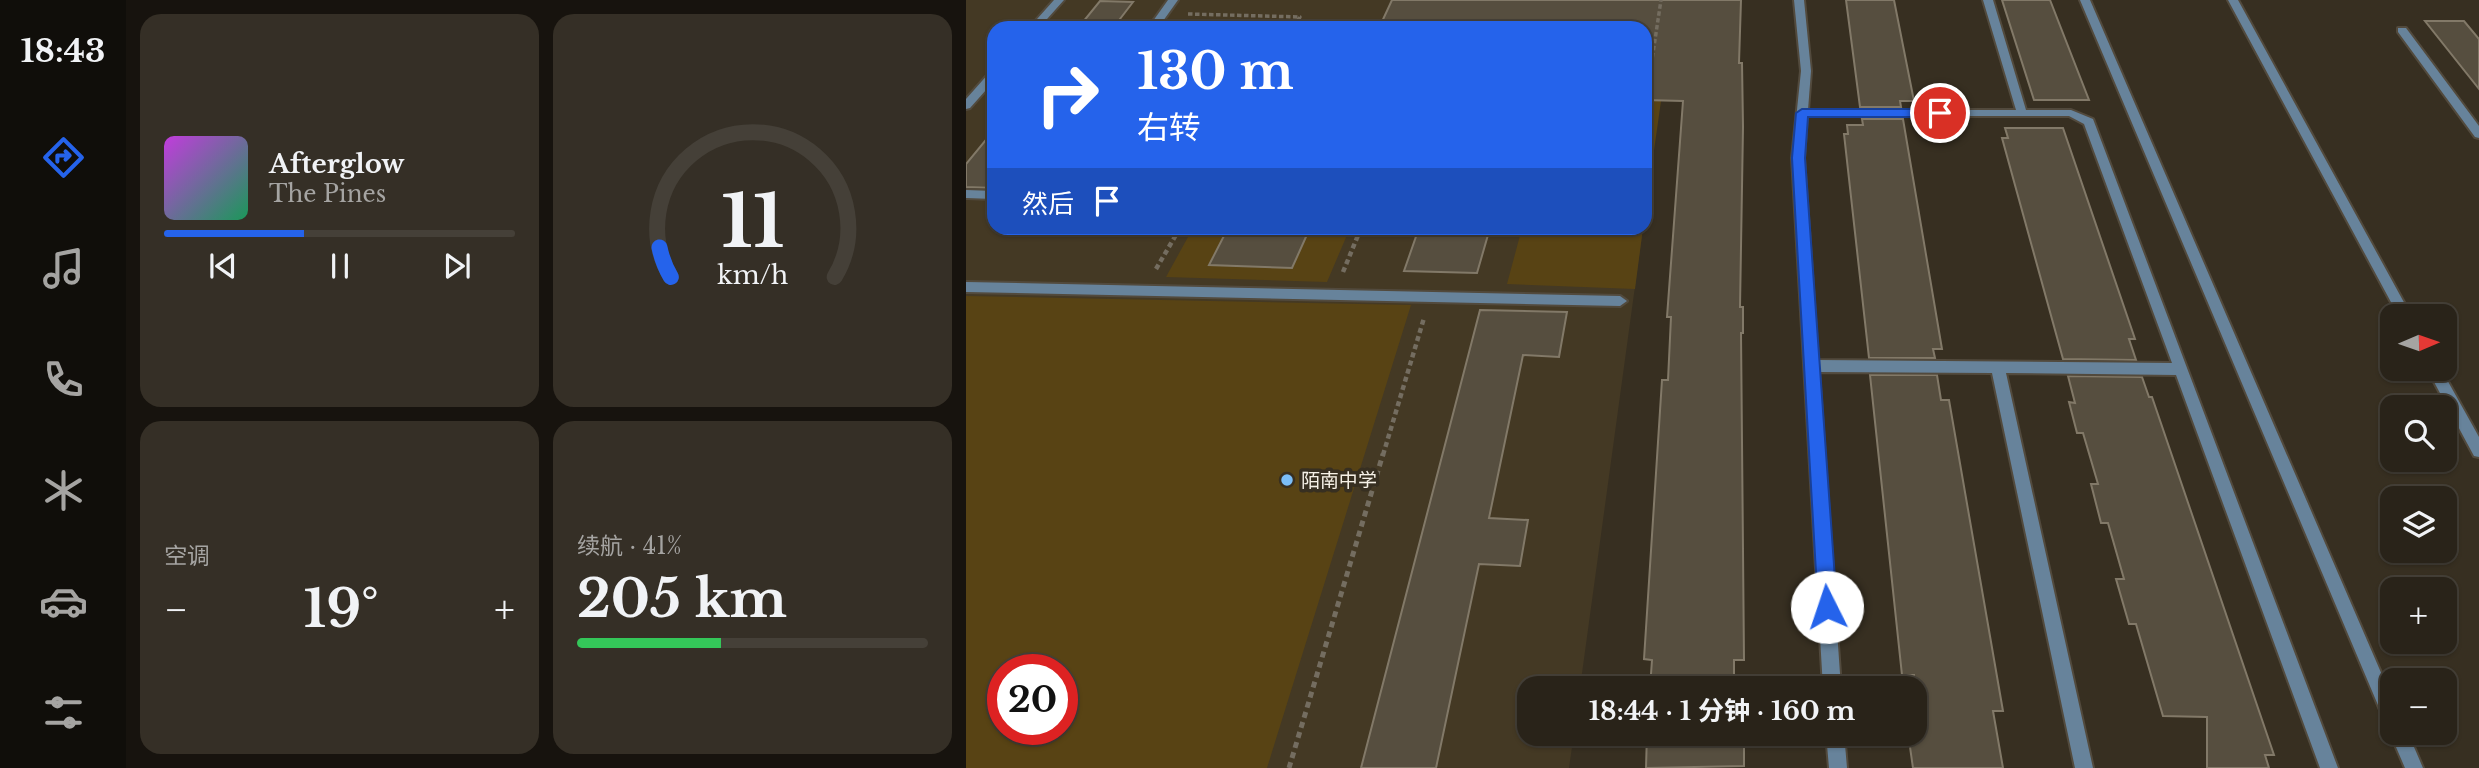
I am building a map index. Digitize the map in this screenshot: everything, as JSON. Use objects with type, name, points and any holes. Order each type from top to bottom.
[{"type":"street","points":[[1040,21],[1059,0]]},
{"type":"street","points":[[1158,21],[1173,0]]},
{"type":"street","points":[[1799,0],[1806,71],[1798,158],[1831,676]]},
{"type":"street","points":[[1988,0],[2022,113]]},
{"type":"street","points":[[2085,0],[2380,690]]},
{"type":"street","points":[[2233,0],[2399,304]]},
{"type":"street","points":[[2402,30],[2479,134]]},
{"type":"street","points":[[966,106],[987,82]]},
{"type":"street","points":[[1802,113],[2071,113],[2089,121],[2329,768]]},
{"type":"street","points":[[966,194],[987,195]]},
{"type":"street","points":[[966,287],[1620,301]]},
{"type":"street","points":[[1811,366],[2179,369]]},
{"type":"street","points":[[1998,367],[2084,768]]},
{"type":"street","points":[[2441,382],[2479,451]]},
{"type":"street","points":[[2404,745],[2414,768]]},
{"type":"street","points":[[1836,746],[1838,768]]},
{"type":"path","points":[[1652,60],[1661,0]]},
{"type":"path","points":[[1163,14],[1300,17],[1298,21]]},
{"type":"path","points":[[1144,291],[1176,235]]},
{"type":"path","points":[[1334,295],[1358,235]]},
{"type":"path","points":[[1289,768],[1430,297]]},
{"type":"shaded area","name":"陌南中学","points":[[966,0],[1673,0],[1652,160],[1652,21],[987,21],[987,235],[1642,235],[1582,676],[1517,676],[1517,746],[1572,746],[1569,768],[966,768]]},
{"type":"shaded area","points":[[1652,86],[1663,87],[1652,165]]},
{"type":"shaded area","points":[[1189,235],[1224,235],[1209,265],[1291,268],[1307,235],[1347,235],[1327,282],[1166,277]]},
{"type":"shaded area","points":[[1520,235],[1642,235],[1635,289],[1507,284]]},
{"type":"shaded area","points":[[966,296],[1411,305],[1267,768],[966,768]]},
{"type":"building","points":[[1392,0],[1741,0],[1739,63],[1742,63],[1743,127],[1740,307],[1743,307],[1744,660],[1734,660],[1734,675],[1651,676],[1652,660],[1644,659],[1662,380],[1668,380],[1671,317],[1667,317],[1683,101],[1652,100],[1652,21],[1382,21]]},
{"type":"building","points":[[1846,0],[1894,0],[1914,101],[1900,101],[1901,107],[1860,107]]},
{"type":"building","points":[[2002,0],[2050,0],[2089,100],[2034,100]]},
{"type":"building","points":[[1100,1],[1133,2],[1118,21],[1084,21]]},
{"type":"building","points":[[2425,21],[2464,21],[2479,39],[2479,89]]},
{"type":"building","points":[[1862,119],[1903,119],[1942,349],[1933,349],[1935,358],[1869,358],[1844,134],[1848,134],[1847,125],[1863,125]]},
{"type":"building","points":[[2005,128],[2063,128],[2135,339],[2129,339],[2136,360],[2063,359],[2002,138],[2008,138]]},
{"type":"building","points":[[987,138],[987,188],[966,187],[966,164]]},
{"type":"building","points":[[1224,235],[1307,235],[1292,268],[1209,265]]},
{"type":"building","points":[[1417,235],[1488,235],[1477,273],[1404,271]]},
{"type":"building","points":[[1480,310],[1567,312],[1559,357],[1523,355],[1489,518],[1528,520],[1520,566],[1479,564],[1436,768],[1361,768]]},
{"type":"building","points":[[1870,375],[1937,375],[1941,400],[1949,400],[2003,711],[1993,711],[2003,768],[1913,768],[1910,746],[1927,746],[1927,676],[1902,675]]},
{"type":"building","points":[[2068,376],[2142,377],[2149,397],[2152,397],[2274,755],[2265,755],[2269,768],[2207,768],[2207,717],[2163,716],[2136,624],[2129,624],[2116,579],[2124,579],[2108,523],[2101,523],[2091,484],[2098,484],[2083,433],[2077,433],[2069,402],[2075,403]]},
{"type":"building","points":[[1647,746],[1744,746],[1744,766],[1646,768]]},
{"type":"place","name":"陌南中学","points":[[1287,480]]},
{"type":"route","points":[[1827,607],[1798,158],[1802,113],[1940,113]]}]
